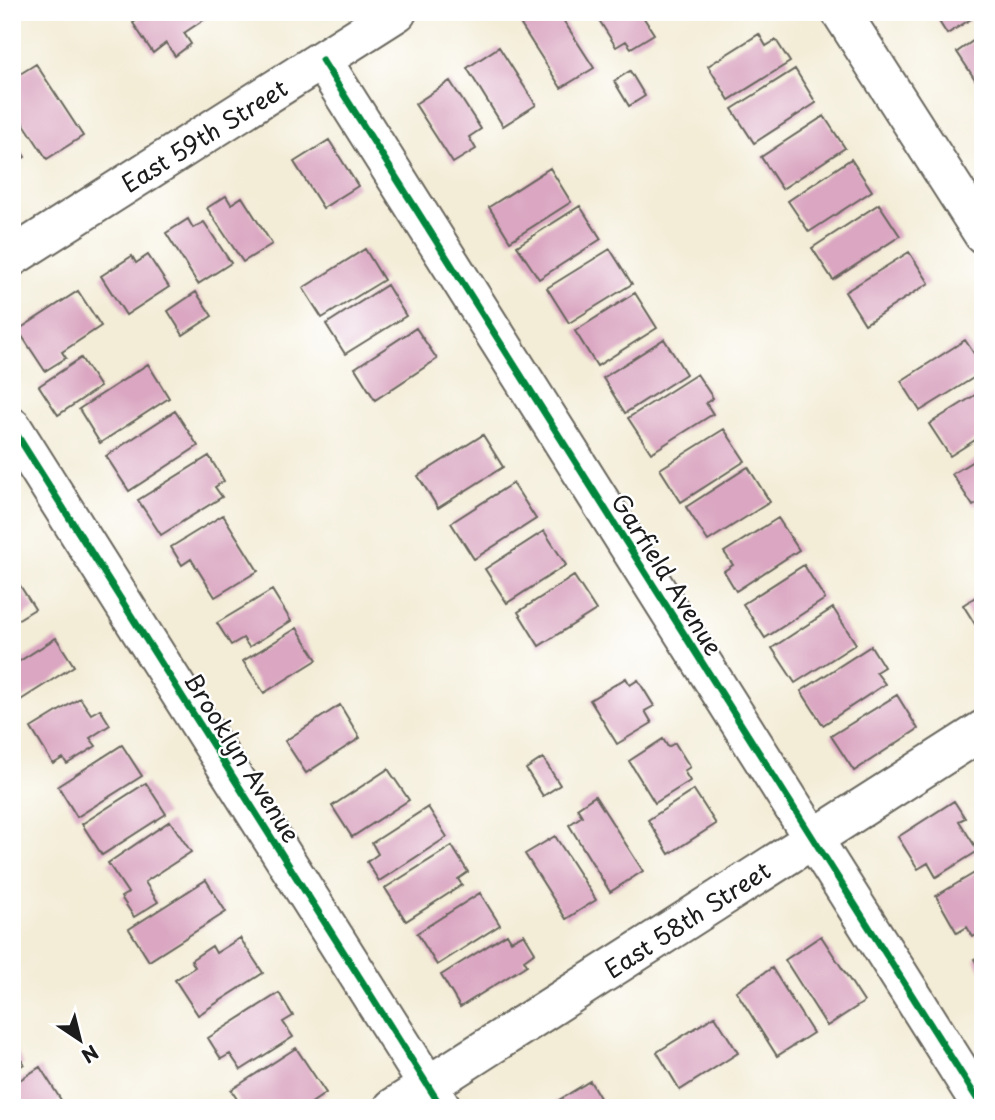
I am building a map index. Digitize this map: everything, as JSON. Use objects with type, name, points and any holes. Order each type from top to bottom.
[{"type":"street","name":"East 59th Street","points":[[12,257],[397,12]]},
{"type":"street","points":[[841,12],[983,234]]},
{"type":"street","name":"Garfield Avenue","points":[[322,60],[983,1108]]},
{"type":"street","name":"Brooklyn Avenue","points":[[12,427],[435,1097]]},
{"type":"street","name":"East 58th Street","points":[[393,1108],[435,1097],[812,839],[983,730]]},
{"type":"building","points":[[148,12],[200,12],[205,19],[184,33],[191,44],[175,56],[166,43],[153,53],[133,23]]},
{"type":"building","points":[[540,12],[558,12],[594,68],[561,88],[521,25]]},
{"type":"building","points":[[594,12],[640,12],[654,34],[631,48],[626,41],[616,47]]},
{"type":"building","points":[[933,12],[982,12],[947,34]]},
{"type":"building","points":[[759,34],[766,46],[776,40],[790,62],[729,100],[708,66]]},
{"type":"building","points":[[983,34],[983,81],[978,84],[957,52]]},
{"type":"building","points":[[499,47],[536,105],[503,126],[467,68]]},
{"type":"building","points":[[36,64],[83,136],[47,159],[12,106],[12,79]]},
{"type":"building","points":[[795,69],[816,103],[754,143],[732,109]]},
{"type":"building","points":[[630,71],[645,96],[629,106],[614,81]]},
{"type":"building","points":[[450,81],[481,129],[469,137],[476,149],[453,163],[415,104]]},
{"type":"building","points":[[824,116],[845,148],[782,189],[761,157]]},
{"type":"building","points":[[12,138],[25,157],[14,164],[20,174],[12,179]]},
{"type":"building","points":[[329,140],[358,186],[323,208],[294,162]]},
{"type":"building","points":[[851,159],[872,191],[809,232],[788,201]]},
{"type":"building","points":[[550,168],[571,202],[510,241],[489,207]]},
{"type":"building","points":[[226,196],[231,204],[242,197],[272,244],[243,262],[207,208]]},
{"type":"building","points":[[879,204],[900,236],[833,280],[812,248]]},
{"type":"building","points":[[580,206],[601,239],[539,279],[517,246]]},
{"type":"building","points":[[188,219],[193,228],[204,222],[231,263],[198,284],[166,233]]},
{"type":"building","points":[[365,249],[384,280],[322,318],[303,288]]},
{"type":"building","points":[[610,249],[632,284],[569,323],[547,288]]},
{"type":"building","points":[[909,252],[929,283],[865,324],[845,292]]},
{"type":"building","points":[[148,255],[169,287],[126,315],[101,276],[132,256],[136,263]]},
{"type":"building","points":[[387,285],[406,316],[345,354],[326,324]]},
{"type":"building","points":[[78,291],[101,326],[62,352],[66,358],[45,371],[18,330]]},
{"type":"building","points":[[196,292],[212,316],[183,335],[168,311]]},
{"type":"building","points":[[635,293],[657,328],[597,366],[575,331]]},
{"type":"building","points":[[416,328],[437,359],[375,400],[355,368]]},
{"type":"building","points":[[664,339],[686,374],[625,413],[603,378]]},
{"type":"building","points":[[965,340],[983,367],[983,372],[920,411],[901,381]]},
{"type":"building","points":[[81,358],[100,387],[58,415],[39,386]]},
{"type":"building","points":[[148,364],[169,398],[100,443],[79,409]]},
{"type":"building","points":[[697,374],[713,398],[706,403],[713,414],[651,453],[628,418]]},
{"type":"building","points":[[983,390],[983,435],[950,456],[929,424]]},
{"type":"building","points":[[175,411],[198,446],[129,491],[106,456]]},
{"type":"building","points":[[724,429],[745,461],[681,502],[660,469]]},
{"type":"building","points":[[483,435],[503,467],[438,508],[418,476]]},
{"type":"building","points":[[983,455],[983,500],[973,506],[952,474]]},
{"type":"building","points":[[209,456],[224,481],[215,487],[222,497],[161,535],[138,500]]},
{"type":"building","points":[[748,467],[770,502],[708,541],[686,507]]},
{"type":"building","points":[[513,483],[536,519],[474,559],[451,523]]},
{"type":"building","points":[[223,515],[258,571],[215,597],[191,559],[182,565],[171,547]]},
{"type":"building","points":[[778,518],[799,550],[736,591],[724,571],[733,565],[724,552]]},
{"type":"building","points":[[544,531],[566,565],[507,603],[485,569]]},
{"type":"building","points":[[804,565],[825,599],[765,638],[743,604]]},
{"type":"building","points":[[12,573],[35,609],[12,623]]},
{"type":"building","points":[[574,576],[596,610],[539,646],[518,612]]},
{"type":"building","points":[[272,590],[291,621],[249,647],[243,638],[231,645],[217,623]]},
{"type":"building","points":[[983,592],[983,637],[963,605]]},
{"type":"building","points":[[833,608],[856,644],[795,683],[772,648]]},
{"type":"building","points":[[297,628],[317,660],[264,693],[243,661]]},
{"type":"building","points":[[56,638],[74,666],[16,703],[12,697],[12,666]]},
{"type":"building","points":[[871,646],[884,667],[876,672],[885,684],[823,725],[801,691]]},
{"type":"building","points":[[626,678],[630,685],[638,680],[654,706],[645,711],[652,723],[617,744],[590,700]]},
{"type":"building","points":[[897,695],[918,729],[854,771],[831,736]]},
{"type":"building","points":[[80,698],[91,714],[100,709],[110,725],[90,738],[96,746],[67,764],[63,758],[53,764],[31,728]]},
{"type":"building","points":[[340,705],[360,738],[306,773],[285,741]]},
{"type":"building","points":[[663,739],[668,747],[675,743],[690,767],[684,771],[690,781],[655,803],[629,761]]},
{"type":"building","points":[[122,745],[142,776],[77,817],[58,786]]},
{"type":"building","points":[[543,758],[560,785],[543,796],[526,769]]},
{"type":"building","points":[[388,769],[409,800],[352,837],[332,806]]},
{"type":"building","points":[[146,783],[166,814],[102,855],[82,824]]},
{"type":"building","points":[[694,790],[716,824],[669,854],[648,820]]},
{"type":"building","points":[[595,796],[643,871],[610,892],[569,825],[582,816],[577,808]]},
{"type":"building","points":[[954,801],[965,818],[959,821],[978,851],[936,877],[928,863],[918,869],[898,837]]},
{"type":"building","points":[[428,807],[447,837],[379,881],[367,862],[378,854],[372,843]]},
{"type":"building","points":[[170,821],[191,852],[145,882],[158,902],[134,917],[121,897],[128,893],[108,863]]},
{"type":"building","points":[[555,836],[596,900],[566,919],[525,854]]},
{"type":"building","points":[[452,846],[468,872],[458,879],[462,885],[406,921],[385,888]]},
{"type":"building","points":[[983,868],[983,931],[973,937],[967,927],[957,933],[936,896]]},
{"type":"building","points":[[206,880],[226,912],[149,961],[129,929]]},
{"type":"building","points":[[480,893],[500,925],[437,965],[417,933]]},
{"type":"building","points":[[507,934],[511,941],[524,934],[535,952],[524,960],[527,965],[460,1007],[441,975]]},
{"type":"building","points":[[821,936],[864,1002],[827,1026],[785,960]]},
{"type":"building","points":[[240,938],[263,973],[198,1015],[175,980],[195,967],[191,960],[212,946],[216,953]]},
{"type":"building","points":[[983,954],[983,973],[974,959]]},
{"type":"building","points":[[772,968],[813,1033],[777,1056],[736,991]]},
{"type":"building","points":[[279,993],[293,1016],[283,1022],[293,1037],[241,1070],[230,1054],[221,1059],[208,1038]]},
{"type":"building","points":[[715,1016],[738,1053],[680,1090],[657,1052]]},
{"type":"building","points":[[12,1045],[24,1064],[12,1072]]},
{"type":"building","points":[[296,1048],[326,1093],[304,1108],[243,1108],[231,1090]]},
{"type":"building","points":[[40,1067],[61,1100],[50,1108],[12,1108],[12,1085]]},
{"type":"building","points":[[590,1081],[606,1108],[557,1108],[554,1103]]},
{"type":"cycle path","points":[[322,60],[983,1108]]},
{"type":"cycle path","points":[[12,427],[442,1108]]}]
